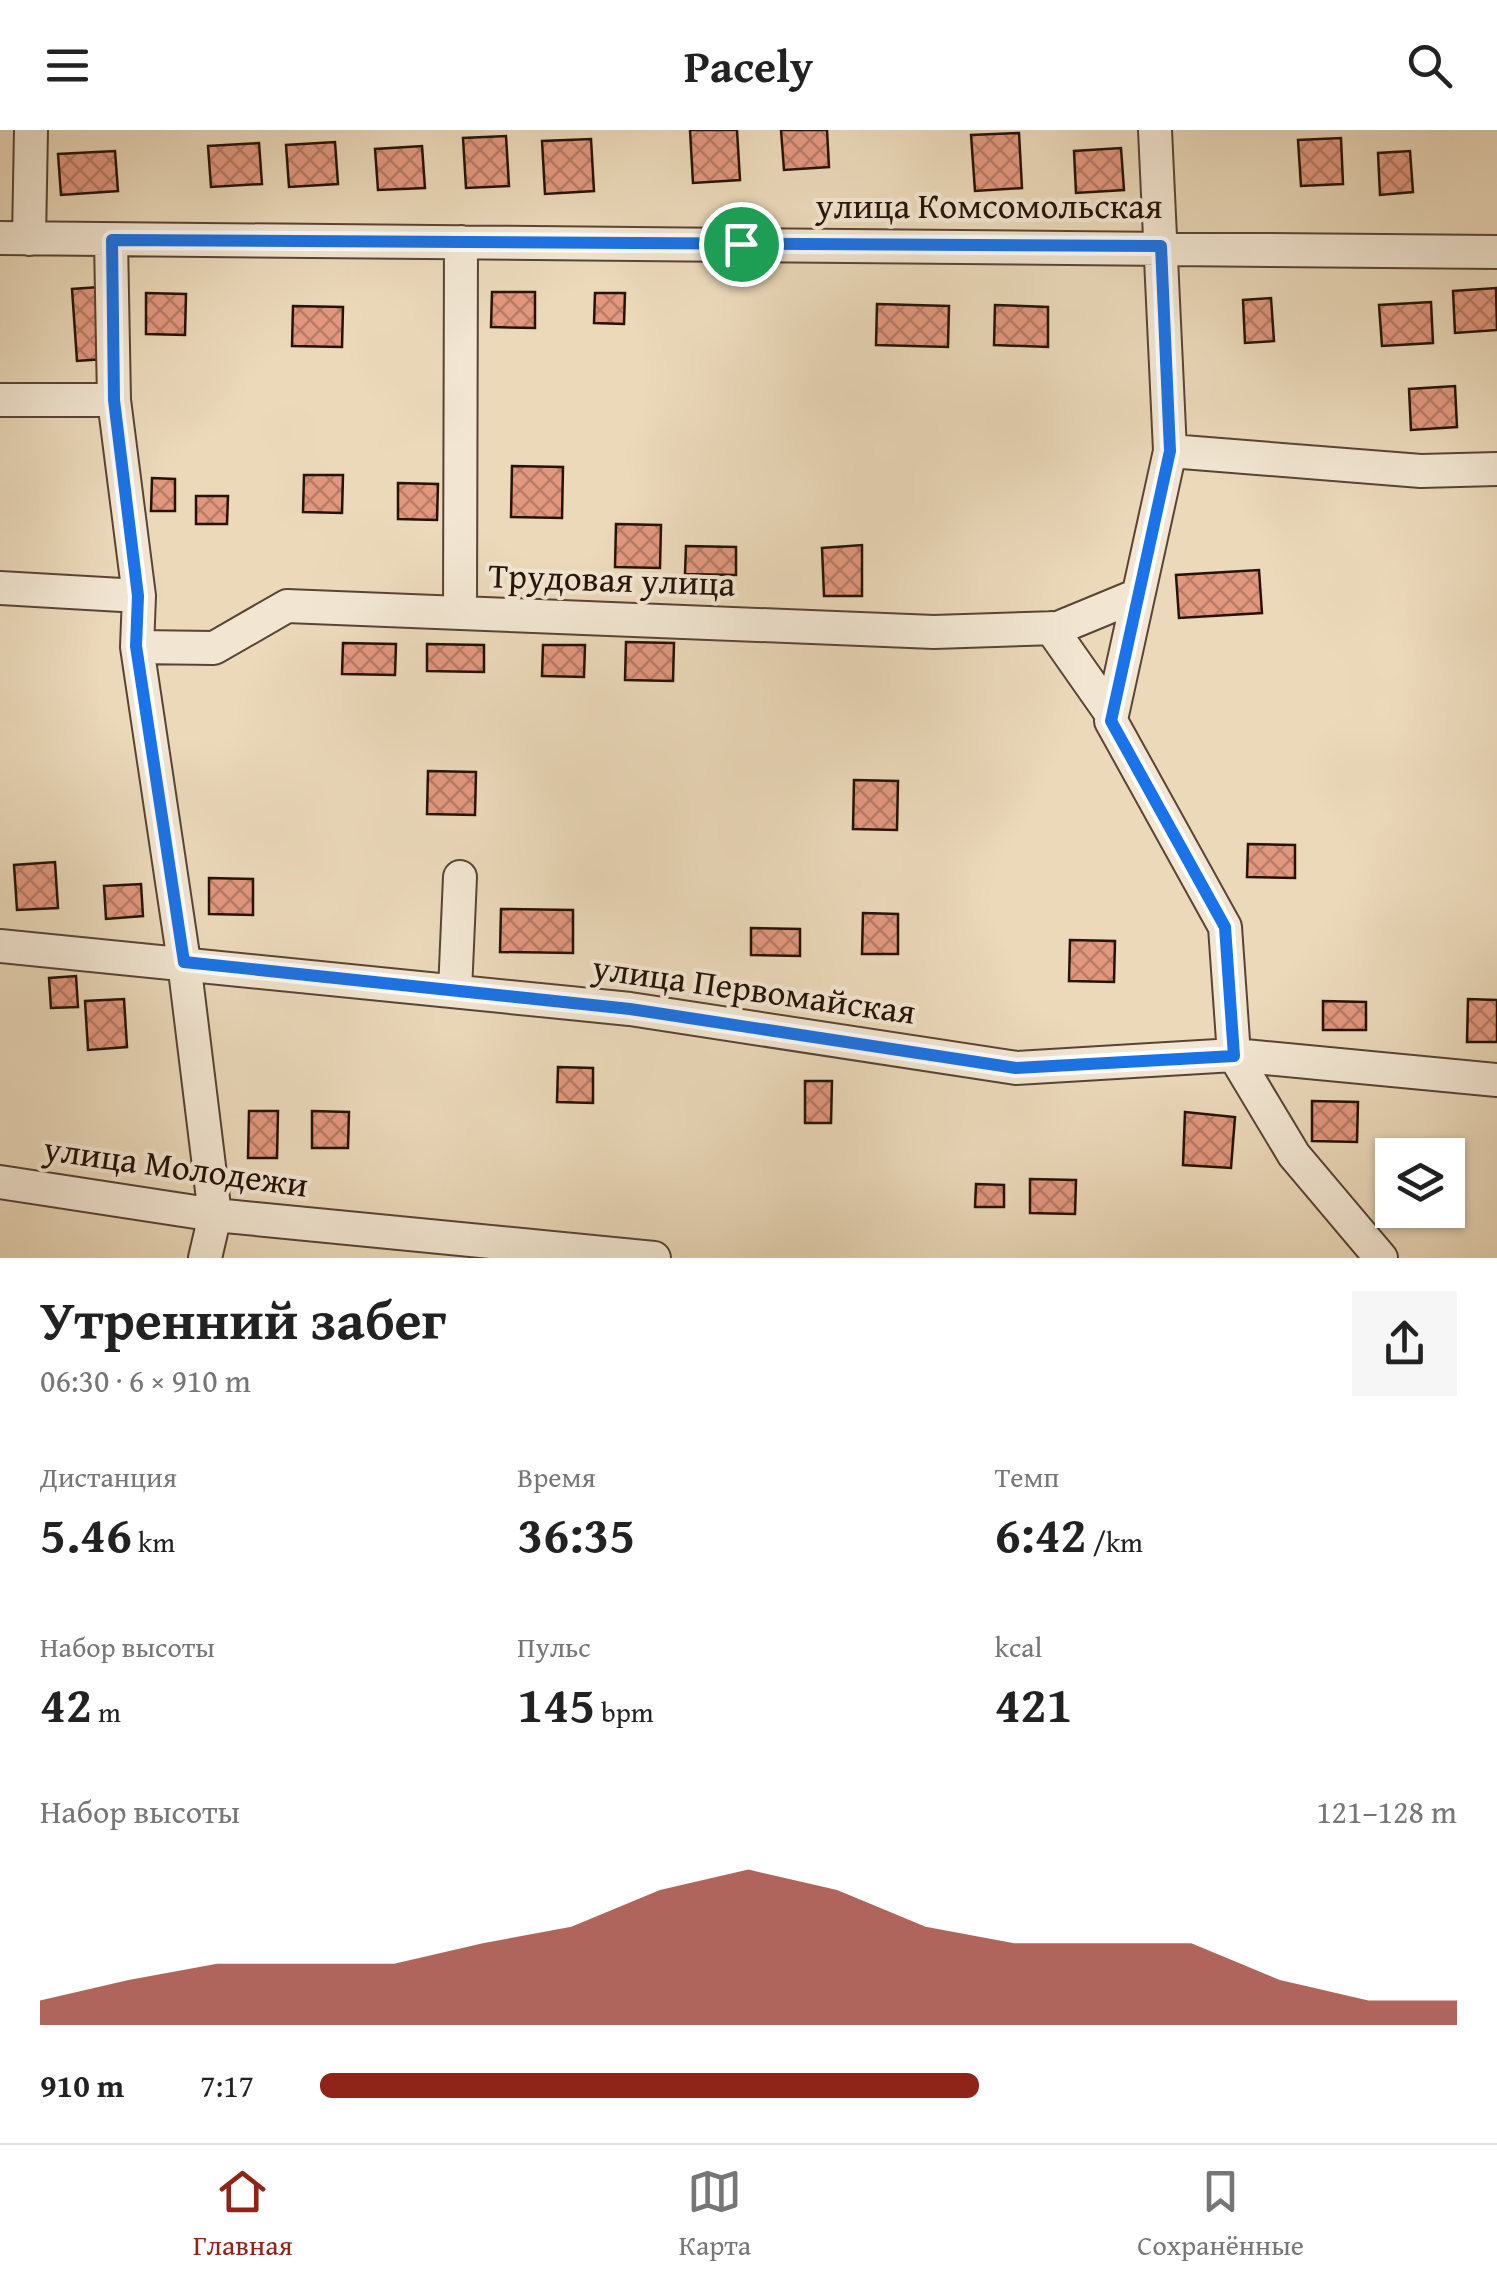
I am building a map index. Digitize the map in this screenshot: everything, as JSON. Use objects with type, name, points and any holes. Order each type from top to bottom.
[{"type":"street","points":[[15,238],[30,130]]},
{"type":"street","points":[[1154,130],[1170,451],[1111,721],[1225,927],[1234,1056],[1294,1155],[1381,1258]]},
{"type":"street","name":"улица Комсомольская","points":[[15,238],[1497,252]]},
{"type":"street","points":[[112,240],[114,400],[138,596],[136,646],[184,962],[215,1215],[206,1258]]},
{"type":"street","points":[[460,613],[462,242]]},
{"type":"street","points":[[0,400],[114,400]]},
{"type":"street","points":[[1170,451],[1421,471],[1497,470]]},
{"type":"street","points":[[0,588],[138,596]]},
{"type":"street","name":"Трудовая улица","points":[[136,646],[214,648],[287,606],[934,632],[1051,628],[1138,594]]},
{"type":"street","points":[[1051,628],[1112,715]]},
{"type":"street","points":[[455,990],[460,877]]},
{"type":"street","name":"улица Первомайская","points":[[0,946],[630,1009],[1016,1068],[1234,1056],[1497,1080]]},
{"type":"street","name":"улица Молодежи","points":[[0,1182],[215,1215],[654,1258]]},
{"type":"street","name":"улица Молодежи","points":[[342,1228],[364,1258]]},
{"type":"building","points":[[690,130],[737,130],[740,180],[693,183]]},
{"type":"building","points":[[781,130],[827,130],[829,167],[784,170]]},
{"type":"building","points":[[1019,133],[1022,188],[975,191],[971,135]]},
{"type":"building","points":[[506,136],[509,186],[466,188],[463,138]]},
{"type":"building","points":[[1341,138],[1343,184],[1301,186],[1298,140]]},
{"type":"building","points":[[591,139],[594,191],[545,194],[542,141]]},
{"type":"building","points":[[335,142],[338,184],[289,187],[286,145]]},
{"type":"building","points":[[259,143],[262,184],[211,187],[208,146]]},
{"type":"building","points":[[422,146],[425,188],[378,190],[375,149]]},
{"type":"building","points":[[1121,148],[1124,190],[1076,193],[1074,151]]},
{"type":"building","points":[[115,151],[118,191],[61,195],[58,154]]},
{"type":"building","points":[[1410,151],[1413,192],[1380,195],[1378,153]]},
{"type":"building","points":[[99,287],[104,359],[77,361],[72,289]]},
{"type":"building","points":[[1496,288],[1497,330],[1455,333],[1453,291]]},
{"type":"building","points":[[492,292],[535,292],[535,328],[491,327]]},
{"type":"building","points":[[146,293],[186,294],[185,335],[146,334]]},
{"type":"building","points":[[595,293],[625,293],[624,324],[594,323]]},
{"type":"building","points":[[1271,298],[1274,341],[1245,343],[1243,300]]},
{"type":"building","points":[[1431,302],[1433,343],[1382,346],[1379,305]]},
{"type":"building","points":[[877,304],[949,306],[948,347],[876,345]]},
{"type":"building","points":[[995,305],[1048,307],[1048,347],[994,345]]},
{"type":"building","points":[[293,306],[343,307],[342,347],[292,346]]},
{"type":"building","points":[[1455,386],[1457,427],[1411,430],[1409,389]]},
{"type":"building","points":[[512,466],[563,467],[562,518],[511,517]]},
{"type":"building","points":[[304,475],[343,475],[342,513],[303,512]]},
{"type":"building","points":[[152,478],[175,479],[175,511],[151,511]]},
{"type":"building","points":[[398,483],[438,484],[437,520],[398,519]]},
{"type":"building","points":[[196,496],[228,496],[227,524],[196,524]]},
{"type":"building","points":[[616,524],[661,525],[660,568],[615,567]]},
{"type":"building","points":[[862,545],[862,596],[824,596],[822,548]]},
{"type":"building","points":[[686,546],[736,547],[736,575],[685,574]]},
{"type":"building","points":[[1259,570],[1262,613],[1179,618],[1176,575]]},
{"type":"building","points":[[626,642],[674,643],[673,681],[625,680]]},
{"type":"building","points":[[343,643],[396,644],[395,675],[342,674]]},
{"type":"building","points":[[427,644],[484,645],[484,672],[427,671]]},
{"type":"building","points":[[543,645],[585,645],[584,677],[542,676]]},
{"type":"building","points":[[428,771],[476,772],[475,815],[427,814]]},
{"type":"building","points":[[854,780],[898,781],[897,830],[853,829]]},
{"type":"building","points":[[1248,844],[1295,845],[1295,878],[1247,877]]},
{"type":"building","points":[[55,862],[58,908],[17,910],[14,865]]},
{"type":"building","points":[[209,878],[253,879],[253,915],[209,914]]},
{"type":"building","points":[[141,884],[143,916],[106,919],[104,886]]},
{"type":"building","points":[[501,909],[573,910],[573,953],[500,952]]},
{"type":"building","points":[[863,913],[898,914],[898,954],[862,954]]},
{"type":"building","points":[[751,928],[800,929],[800,956],[751,955]]},
{"type":"building","points":[[1070,940],[1115,941],[1114,982],[1069,981]]},
{"type":"building","points":[[76,976],[78,1007],[51,1008],[49,978]]},
{"type":"building","points":[[124,999],[127,1047],[88,1050],[85,1001]]},
{"type":"building","points":[[1468,999],[1497,1000],[1497,1042],[1467,1042]]},
{"type":"building","points":[[1323,1001],[1366,1002],[1366,1030],[1323,1030]]},
{"type":"building","points":[[558,1067],[593,1068],[593,1103],[557,1102]]},
{"type":"building","points":[[805,1081],[832,1081],[831,1123],[805,1123]]},
{"type":"building","points":[[1312,1101],[1358,1102],[1357,1142],[1312,1141]]},
{"type":"building","points":[[249,1111],[278,1111],[277,1158],[248,1158]]},
{"type":"building","points":[[312,1111],[349,1112],[348,1148],[312,1148]]},
{"type":"building","points":[[1185,1112],[1235,1117],[1231,1168],[1183,1165]]},
{"type":"building","points":[[1030,1179],[1076,1180],[1075,1214],[1030,1213]]},
{"type":"building","points":[[976,1184],[1004,1185],[1004,1207],[975,1207]]},
{"type":"route","points":[[112,240],[741,244],[1161,246],[1170,451],[1111,721],[1225,927],[1234,1056],[1016,1068],[630,1009],[184,962],[136,646],[138,596],[114,400],[112,240]]}]
